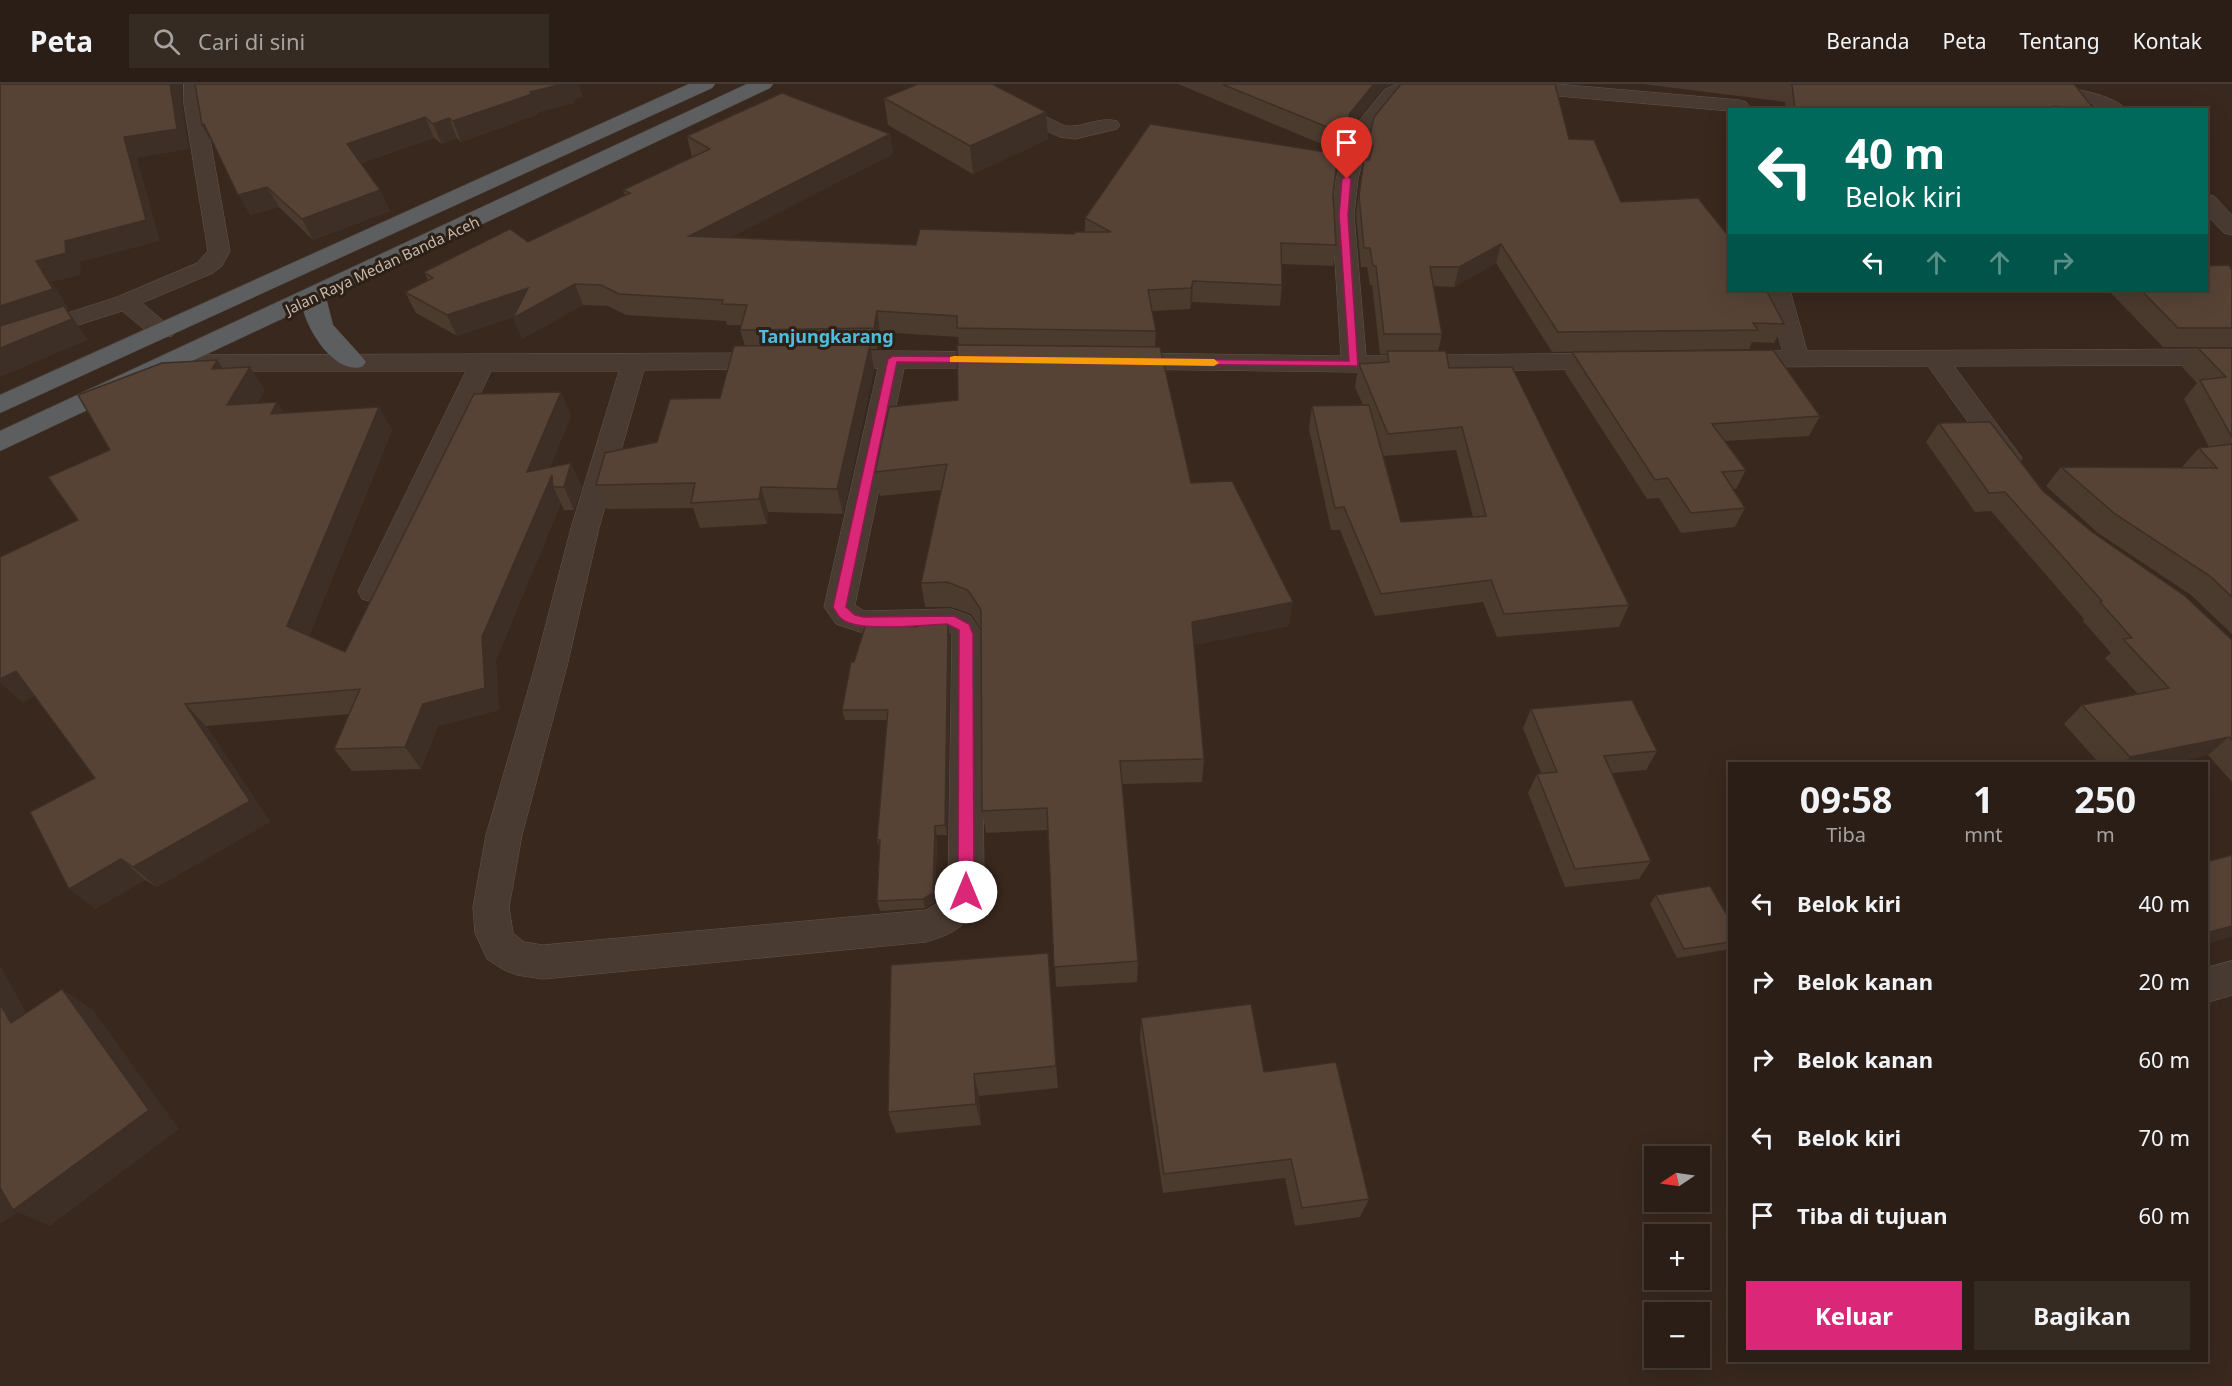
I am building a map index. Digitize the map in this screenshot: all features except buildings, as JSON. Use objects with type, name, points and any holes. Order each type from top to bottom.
[{"type":"highway","name":"Jalan Raya Medan Banda Aceh","points":[[0,405],[705,84]]},
{"type":"highway","name":"Jalan Raya Medan Banda Aceh","points":[[0,442],[314,297],[763,84]]},
{"type":"highway","points":[[595,134],[624,151]]},
{"type":"highway","points":[[314,297],[316,318],[321,330],[353,362]]},
{"type":"street","points":[[0,343],[125,302],[205,268],[217,256],[212,209],[194,105],[194,84]]},
{"type":"street","points":[[962,84],[1060,131],[1082,132],[1110,125]]},
{"type":"street","points":[[1354,364],[1343,215],[1347,179],[1359,133],[1390,94],[1413,84]]},
{"type":"street","points":[[1490,84],[1739,108],[1735,84]]},
{"type":"street","points":[[1995,84],[2083,90],[2103,98],[2116,108]]},
{"type":"street","points":[[2208,203],[2232,228]]},
{"type":"street","points":[[1778,291],[1796,358]]},
{"type":"street","points":[[125,302],[163,331]]},
{"type":"street","points":[[1935,358],[2025,481]]},
{"type":"street","points":[[634,363],[585,528],[551,666],[504,835],[491,907],[494,933],[500,947],[517,958],[543,962],[926,926],[952,916],[959,905],[966,892],[967,634],[964,627],[954,620],[864,622],[851,620],[839,607],[893,359]]},
{"type":"street","points":[[1715,359],[2230,360]]},
{"type":"street","points":[[167,363],[1023,360]]},
{"type":"street","points":[[1094,361],[1354,364],[1634,360]]},
{"type":"street","points":[[373,591],[482,363]]},
{"type":"street","points":[[2208,985],[2232,978]]},
{"type":"slow traffic","points":[[954,359],[1214,363]]},
{"type":"district","name":"Tanjungkarang","points":[[826,336]]},
{"type":"route","points":[[966,892],[967,634],[964,627],[954,620],[864,622],[851,620],[839,607],[893,359],[1354,364],[1343,215],[1347,179]]}]
